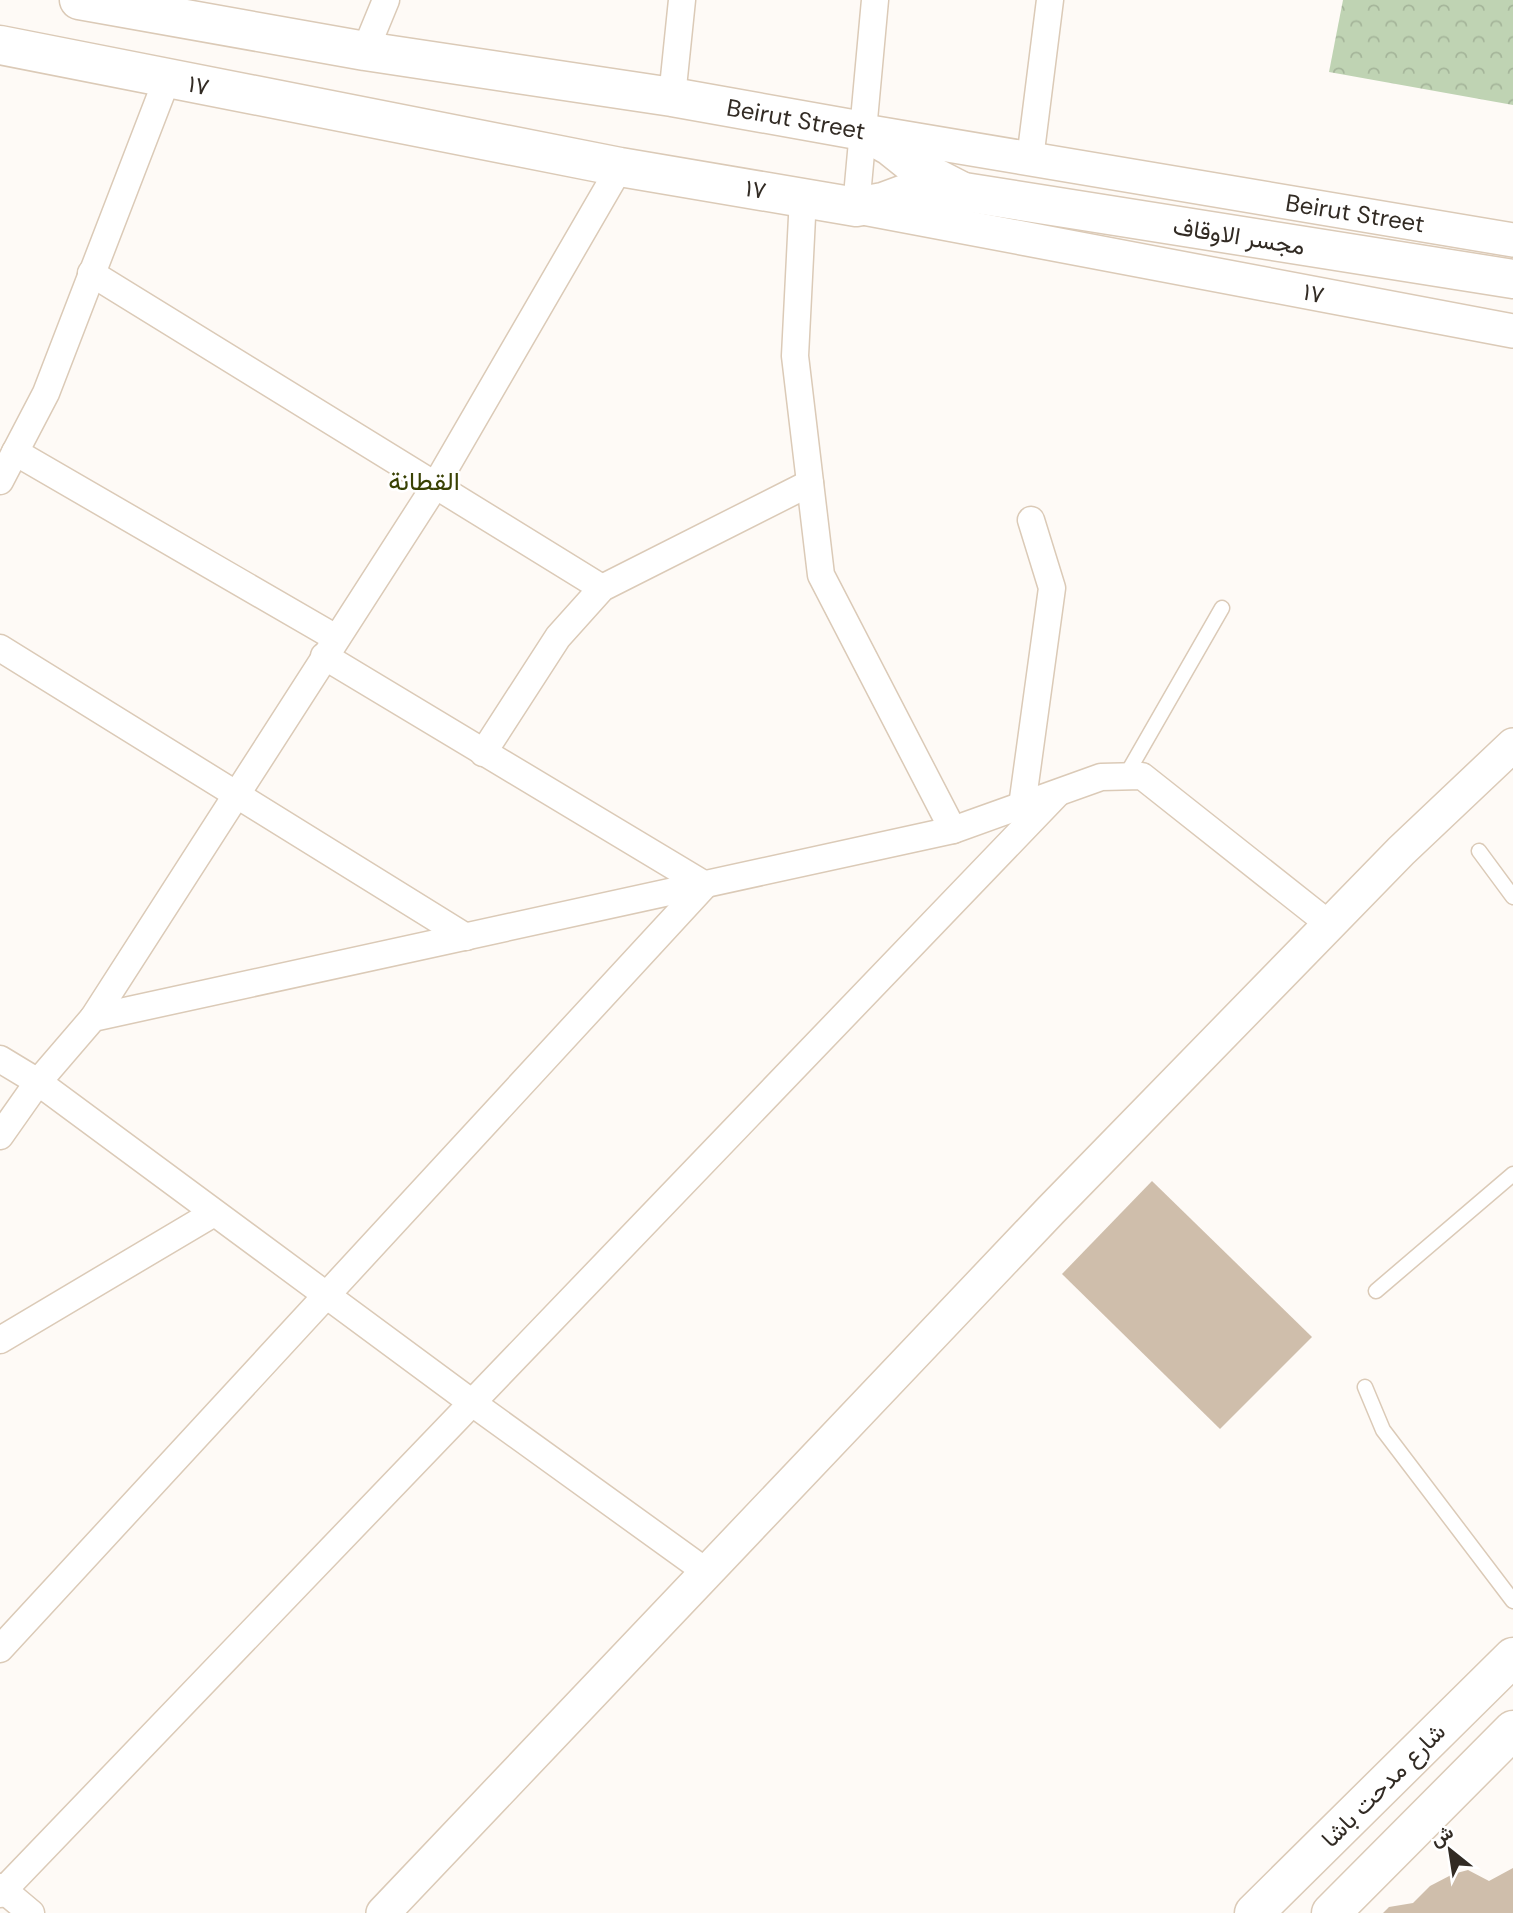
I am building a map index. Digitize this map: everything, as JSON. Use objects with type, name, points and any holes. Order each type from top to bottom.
[{"type":"main road","name":"Beirut Street","points":[[79,0],[365,51],[672,97],[863,131]]},
{"type":"main road","name":"١٧","points":[[0,46],[620,167],[856,207]]},
{"type":"main road","name":"مجسر الاوقاف","points":[[863,131],[890,146],[920,170],[964,192]]},
{"type":"main road","name":"مجسر الاوقاف","points":[[856,207],[883,202],[910,192],[964,192],[1513,279]]},
{"type":"main road","name":"شارع مدحت باشا","points":[[1254,1913],[1513,1657]]},
{"type":"main road","points":[[1331,1913],[1513,1730]]},
{"type":"street","points":[[365,51],[386,0]]},
{"type":"street","points":[[672,97],[682,0]]},
{"type":"street","points":[[856,207],[875,0]]},
{"type":"street","points":[[1030,159],[1050,0]]},
{"type":"street","points":[[0,481],[46,393],[167,79]]},
{"type":"street","name":"Beirut Street","points":[[863,131],[1513,240]]},
{"type":"street","points":[[0,1136],[38,1082],[93,1018],[435,486],[620,167]]},
{"type":"street","points":[[803,197],[795,356],[821,575],[953,830]]},
{"type":"street","name":"١٧","points":[[856,207],[1513,331]]},
{"type":"street","points":[[91,274],[602,588]]},
{"type":"street","points":[[15,452],[330,647],[483,753],[705,885]]},
{"type":"street","points":[[483,753],[558,637],[602,588],[810,483]]},
{"type":"street","points":[[1022,806],[1052,588],[1031,520]]},
{"type":"street","points":[[0,648],[466,937]]},
{"type":"street","points":[[383,1913],[1061,1200],[1401,851],[1513,745]]},
{"type":"street","points":[[93,1018],[953,830],[1101,777],[1142,776],[1329,924]]},
{"type":"street","points":[[31,1913],[1,1890],[1057,793]]},
{"type":"street","points":[[0,1649],[705,885]]},
{"type":"street","points":[[0,1059],[38,1082],[471,1402],[708,1573]]},
{"type":"street","points":[[0,1340],[214,1213]]},
{"type":"lane","points":[[1125,777],[1222,608]]},
{"type":"lane","points":[[1479,851],[1513,897]]},
{"type":"lane","points":[[1376,1291],[1513,1174]]},
{"type":"lane","points":[[1365,1387],[1383,1430],[1513,1601]]},
{"type":"green space","points":[[1343,0],[1513,0],[1513,105],[1329,72]]},
{"type":"building","points":[[1152,1181],[1312,1337],[1220,1429],[1062,1274]]},
{"type":"building","points":[[1513,1868],[1513,1913],[1383,1913],[1389,1907],[1413,1903],[1430,1886],[1453,1874],[1468,1870],[1489,1881]]},
{"type":"district","name":"القطانة","points":[[424,481]]}]
